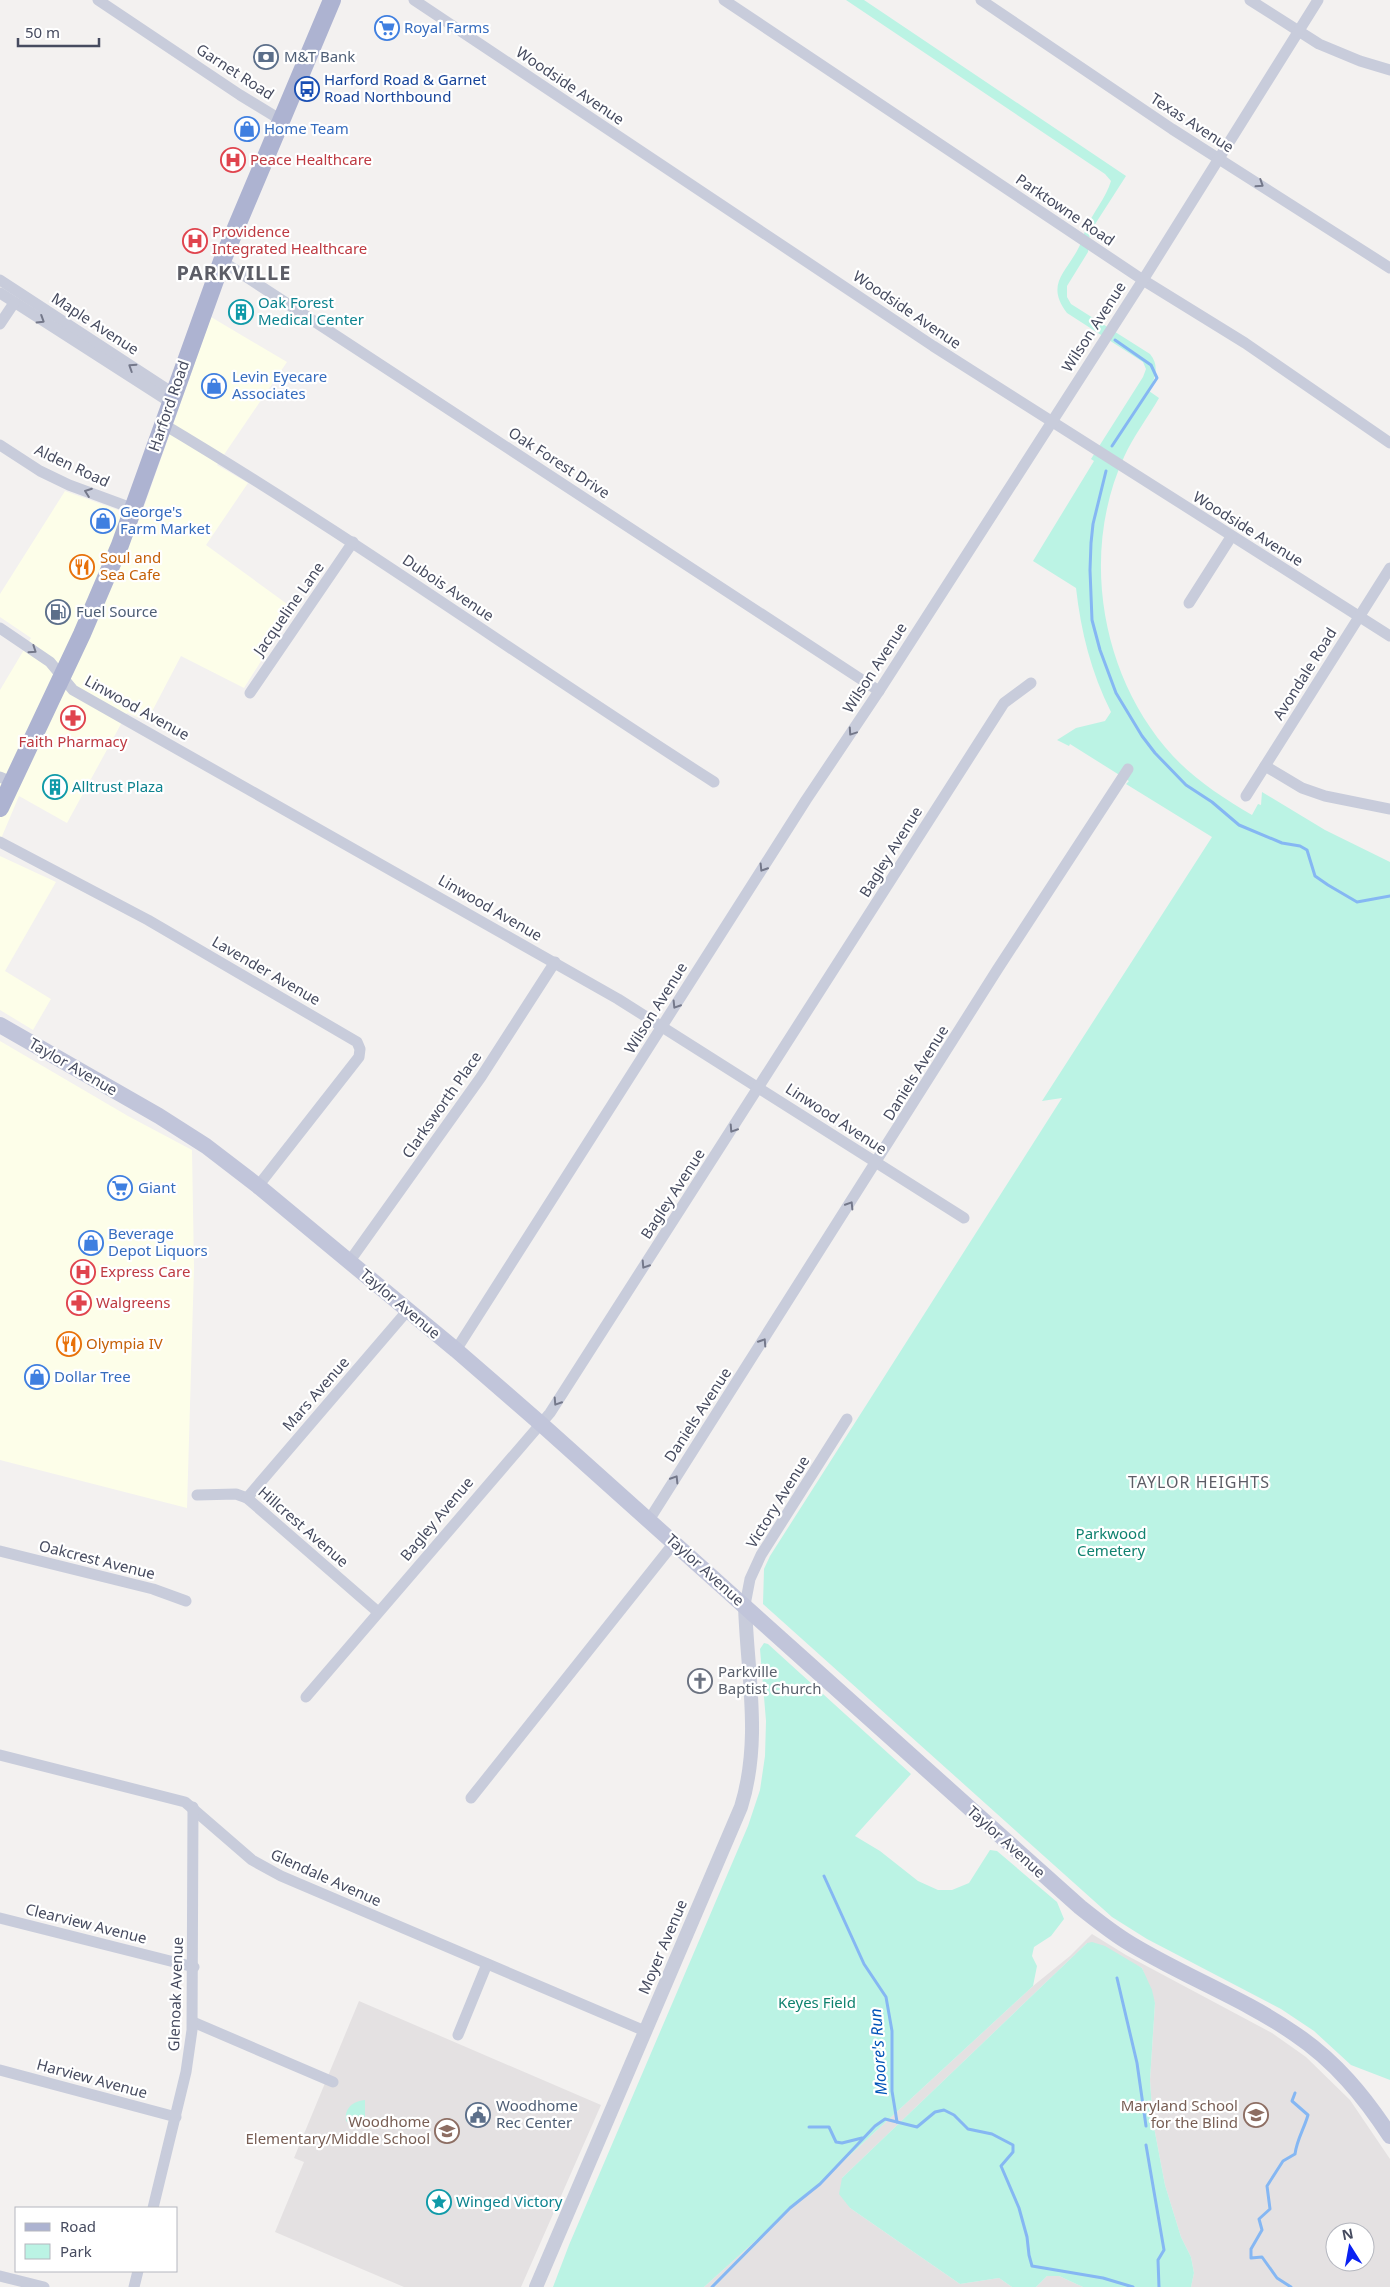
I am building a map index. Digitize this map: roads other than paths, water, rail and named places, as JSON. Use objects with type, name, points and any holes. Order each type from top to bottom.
[{"type":"main road","name":"Harford Road","points":[[0,808],[6,779],[62,677],[104,584],[134,509],[172,397],[222,261],[332,0]]},
{"type":"main road","name":"Taylor Avenue","points":[[0,1025],[183,1130],[258,1186],[456,1350],[649,1520],[1080,1907],[1126,1941],[1246,2004],[1295,2034],[1323,2055],[1349,2080],[1389,2133]]},
{"type":"street","name":"Garnet Road","points":[[98,0],[240,95],[282,120]]},
{"type":"street","name":"Woodside Avenue","points":[[414,0],[1050,422],[1390,636]]},
{"type":"street","name":"Parktowne Road","points":[[724,0],[1143,280],[1245,343],[1390,443]]},
{"type":"street","name":"Texas Avenue","points":[[980,0],[1390,268]]},
{"type":"street","points":[[1250,0],[1298,31],[1336,52],[1390,70]]},
{"type":"street","name":"Wilson Avenue","points":[[456,1350],[806,800],[879,691],[1050,422],[1143,280],[1318,0]]},
{"type":"street","name":"Oak Forest Drive","points":[[222,261],[879,691]]},
{"type":"street","name":"Maple Avenue","points":[[0,280],[172,397]]},
{"type":"street","points":[[0,293],[14,304],[172,397]]},
{"type":"street","points":[[0,324],[14,304]]},
{"type":"street","name":"Dubois Avenue","points":[[163,424],[254,478],[353,542],[714,782]]},
{"type":"street","name":"Alden Road","points":[[0,445],[40,471],[134,509]]},
{"type":"street","points":[[1190,603],[1231,537]]},
{"type":"street","name":"Jacqueline Lane","points":[[250,693],[353,542]]},
{"type":"street","name":"Avondale Road","points":[[1246,796],[1390,568]]},
{"type":"street","name":"Linwood Avenue","points":[[0,628],[50,662],[72,690],[555,962],[663,1026],[964,1218]]},
{"type":"street","name":"Bagley Avenue","points":[[306,1698],[550,1413],[1004,703],[1031,683]]},
{"type":"street","points":[[1265,766],[1302,788],[1325,796],[1390,809]]},
{"type":"street","name":"Daniels Avenue","points":[[649,1520],[997,970],[1128,769]]},
{"type":"street","name":"Lavender Avenue","points":[[0,842],[148,920],[357,1042],[360,1049],[359,1057],[258,1186]]},
{"type":"street","name":"Clarksworth Place","points":[[349,1262],[481,1077],[555,962]]},
{"type":"street","name":"Mars Avenue","points":[[247,1498],[408,1310]]},
{"type":"street","name":"Victory Avenue","points":[[745,1606],[750,1579],[761,1555],[847,1419]]},
{"type":"street","name":"Hillcrest Avenue","points":[[197,1495],[236,1494],[247,1498],[378,1612]]},
{"type":"street","points":[[472,1798],[674,1543]]},
{"type":"street","name":"Oakcrest Avenue","points":[[0,1551],[154,1589],[186,1601]]},
{"type":"street","name":"Moyer Avenue","points":[[536,2287],[746,1792],[752,1762],[753,1731],[745,1606]]},
{"type":"street","name":"Glendale Avenue","points":[[0,1755],[185,1802],[240,1850],[269,1870],[645,2031]]},
{"type":"street","name":"Glenoak Avenue","points":[[153,2207],[176,2116],[189,2055],[193,2022],[193,1808]]},
{"type":"street","name":"Clearview Avenue","points":[[0,1918],[194,1967]]},
{"type":"street","points":[[458,2034],[487,1964]]},
{"type":"street","points":[[193,2022],[333,2082]]},
{"type":"street","name":"Harview Avenue","points":[[0,2070],[176,2116]]},
{"type":"street","points":[[134,2287],[138,2272]]},
{"type":"street","points":[[0,2276],[44,2287]]},
{"type":"waterway","points":[[1112,446],[1157,378],[1151,365],[1115,340]]},
{"type":"waterway","points":[[1106,471],[1093,524],[1091,543],[1092,620],[1100,650],[1116,693],[1142,736],[1155,753],[1186,785],[1212,802],[1239,825],[1282,843],[1300,846],[1307,850],[1315,876],[1328,885],[1357,902],[1390,896]]},
{"type":"waterway","name":"Moore's Run","points":[[824,1876],[864,1964],[886,1997],[892,2031],[892,2091],[897,2122]]},
{"type":"waterway","name":"Moore's Run","points":[[1117,1978],[1137,2063],[1146,2126]]},
{"type":"waterway","name":"Moore's Run","points":[[1291,2287],[1277,2278],[1262,2257],[1251,2258],[1251,2249],[1262,2230],[1259,2219],[1270,2209],[1267,2186],[1283,2161],[1295,2154],[1308,2115],[1292,2101],[1295,2093]]},
{"type":"waterway","name":"Moore's Run","points":[[712,2287],[790,2208],[820,2184],[875,2126],[885,2119],[917,2127],[935,2112],[944,2110],[954,2115],[968,2129],[992,2134],[1013,2145],[1013,2152],[1001,2166],[1019,2208],[1032,2266],[1103,2278],[1133,2287]]},
{"type":"waterway","name":"Moore's Run","points":[[809,2127],[829,2127],[836,2142],[842,2143],[862,2138]]},
{"type":"waterway","name":"Moore's Run","points":[[1146,2145],[1164,2250],[1158,2260],[1159,2287]]},
{"type":"place","name":"Royal Farms","points":[[387,28]]},
{"type":"place","name":"M&T Bank","points":[[266,57]]},
{"type":"place","name":"Harford Road & Garnet Road Northbound","points":[[307,89]]},
{"type":"place","name":"Home Team","points":[[247,129]]},
{"type":"place","name":"Peace Healthcare","points":[[233,160]]},
{"type":"place","name":"Providence Integrated Healthcare","points":[[195,241]]},
{"type":"place","name":"Oak Forest Medical Center","points":[[241,312]]},
{"type":"place","name":"Levin Eyecare Associates","points":[[214,386]]},
{"type":"place","name":"George's Farm Market","points":[[103,521]]},
{"type":"place","name":"Soul and Sea Cafe","points":[[82,567]]},
{"type":"place","name":"Fuel Source","points":[[58,612]]},
{"type":"place","name":"Faith Pharmacy","points":[[73,718]]},
{"type":"place","name":"Alltrust Plaza","points":[[55,787]]},
{"type":"place","name":"Giant","points":[[120,1188]]},
{"type":"place","name":"Beverage Depot Liquors","points":[[91,1243]]},
{"type":"place","name":"Express Care","points":[[83,1272]]},
{"type":"place","name":"Walgreens","points":[[79,1303]]},
{"type":"place","name":"Olympia IV","points":[[69,1344]]},
{"type":"place","name":"Dollar Tree","points":[[37,1377]]},
{"type":"place","name":"Parkville Baptist Church","points":[[700,1681]]},
{"type":"place","name":"Woodhome Rec Center","points":[[478,2115]]},
{"type":"place","name":"Maryland School for the Blind","points":[[1256,2115]]},
{"type":"place","name":"Woodhome Elementary/Middle School","points":[[447,2131]]},
{"type":"place","name":"Winged Victory","points":[[439,2202]]},
{"type":"district","name":"PARKVILLE","points":[[234,273]]},
{"type":"district","name":"TAYLOR HEIGHTS","points":[[1199,1482]]},
{"type":"park label","name":"Parkwood Cemetery","points":[[1111,1542]]},
{"type":"park label","name":"Keyes Field","points":[[817,2003]]}]
